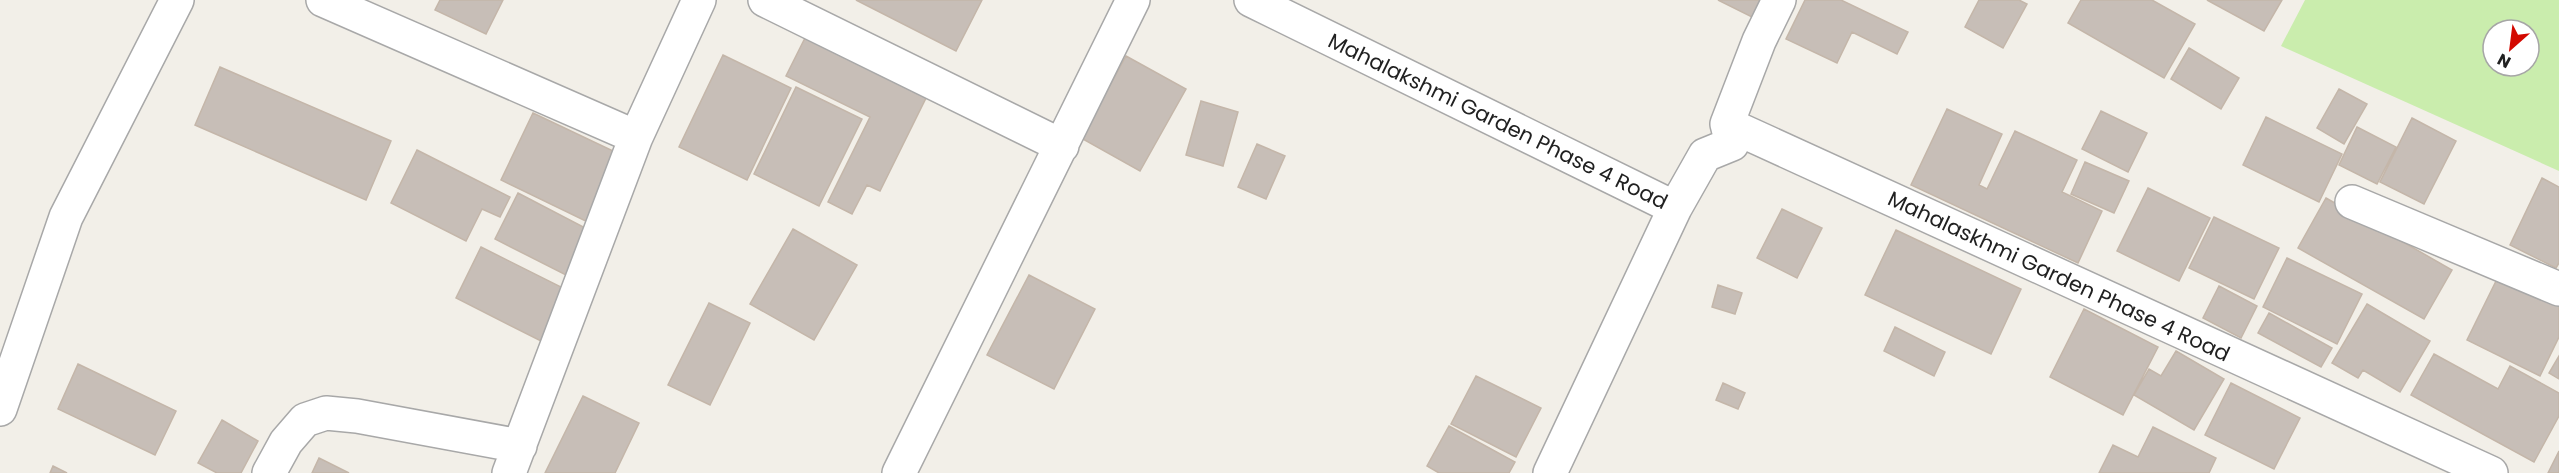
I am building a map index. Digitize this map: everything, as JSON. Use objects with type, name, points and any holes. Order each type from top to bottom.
[{"type":"street","points":[[0,409],[66,217],[177,0]]},
{"type":"street","points":[[323,0],[636,137]]},
{"type":"street","points":[[269,473],[286,441],[305,420],[326,413],[357,416],[514,459],[636,137],[699,0]]},
{"type":"street","points":[[765,0],[1062,146]]},
{"type":"street","points":[[899,473],[1134,0]]},
{"type":"street","name":"Mahalakshmi Garden Phase 4 Road","points":[[1251,0],[1300,11],[1675,208],[1550,473]]},
{"type":"street","points":[[1675,208],[1705,155],[1732,144],[1727,124],[1759,41],[1779,0]]},
{"type":"street","name":"Mahalaskhmi Garden Phase 4 Road","points":[[1727,124],[2491,473]]},
{"type":"street","points":[[2352,202],[2559,289]]},
{"type":"green space","points":[[2305,0],[2559,0],[2559,171],[2281,46]]},
{"type":"building","points":[[440,0],[503,0],[486,34],[435,10]]},
{"type":"building","points":[[856,0],[982,0],[956,51]]},
{"type":"building","points":[[1718,0],[1762,0],[1754,18]]},
{"type":"building","points":[[1805,0],[1841,0],[1908,32],[1897,54],[1852,32],[1837,63],[1786,39]]},
{"type":"building","points":[[1979,0],[2019,0],[2027,4],[2003,48],[1965,27]]},
{"type":"building","points":[[2081,0],[2152,0],[2195,24],[2164,78],[2068,23]]},
{"type":"building","points":[[2207,0],[2282,0],[2264,31]]},
{"type":"building","points":[[806,36],[927,96],[880,191],[867,185],[852,214],[828,202],[870,117],[786,76]]},
{"type":"building","points":[[2189,48],[2239,78],[2221,109],[2171,79]]},
{"type":"building","points":[[723,55],[791,88],[747,180],[679,147]]},
{"type":"building","points":[[1126,56],[1186,89],[1140,171],[1081,138]]},
{"type":"building","points":[[220,67],[391,141],[366,200],[195,125]]},
{"type":"building","points":[[796,87],[862,119],[819,206],[754,174]]},
{"type":"building","points":[[2339,89],[2367,104],[2344,144],[2317,128]]},
{"type":"building","points":[[1201,101],[1238,112],[1223,166],[1186,155]]},
{"type":"building","points":[[1947,109],[2002,134],[1979,185],[1987,189],[2015,131],[2077,160],[2062,192],[2102,211],[2078,263],[1911,185]]},
{"type":"building","points":[[2101,111],[2147,133],[2128,172],[2082,149]]},
{"type":"building","points":[[533,113],[628,158],[596,226],[501,180]]},
{"type":"building","points":[[2266,117],[2342,154],[2319,202],[2243,165]]},
{"type":"building","points":[[2412,118],[2456,141],[2424,204],[2380,182]]},
{"type":"building","points":[[2357,127],[2396,147],[2377,184],[2339,165]]},
{"type":"building","points":[[1257,144],[1285,156],[1266,199],[1238,187]]},
{"type":"building","points":[[417,150],[510,197],[500,217],[482,209],[466,241],[391,203]]},
{"type":"building","points":[[2085,162],[2129,181],[2114,213],[2071,194]]},
{"type":"building","points":[[2542,178],[2559,187],[2559,263],[2556,268],[2510,245]]},
{"type":"building","points":[[2148,188],[2210,218],[2179,281],[2117,251]]},
{"type":"building","points":[[518,193],[593,232],[570,277],[495,239]]},
{"type":"building","points":[[2326,198],[2452,270],[2424,319],[2298,248]]},
{"type":"building","points":[[1782,209],[1822,228],[1797,278],[1757,258]]},
{"type":"building","points":[[2214,217],[2279,248],[2254,299],[2189,268]]},
{"type":"building","points":[[793,229],[857,265],[814,340],[750,304]]},
{"type":"building","points":[[1896,230],[2021,289],[1991,354],[1865,295]]},
{"type":"building","points":[[481,247],[567,290],[541,341],[456,298]]},
{"type":"building","points":[[2287,258],[2362,294],[2337,344],[2263,307]]},
{"type":"building","points":[[1029,275],[1095,309],[1054,389],[987,355]]},
{"type":"building","points":[[2499,275],[2559,305],[2559,337],[2540,376],[2467,340]]},
{"type":"building","points":[[1718,285],[1742,293],[1735,314],[1712,307]]},
{"type":"building","points":[[2219,286],[2257,306],[2241,338],[2203,318]]},
{"type":"building","points":[[709,303],[750,323],[710,405],[668,385]]},
{"type":"building","points":[[2367,304],[2430,341],[2400,392],[2363,370],[2358,378],[2332,363]]},
{"type":"building","points":[[2084,309],[2158,347],[2123,415],[2050,377]]},
{"type":"building","points":[[2269,313],[2332,348],[2321,367],[2258,333]]},
{"type":"building","points":[[1895,327],[1945,352],[1934,376],[1884,351]]},
{"type":"building","points":[[2176,351],[2224,379],[2194,430],[2134,395],[2149,369],[2161,376]]},
{"type":"building","points":[[2434,354],[2498,389],[2510,366],[2559,393],[2559,416],[2534,462],[2411,395]]},
{"type":"building","points":[[2559,356],[2559,379],[2549,373]]},
{"type":"building","points":[[78,364],[176,411],[155,455],[58,409]]},
{"type":"building","points":[[1476,376],[1541,408],[1516,457],[1451,424]]},
{"type":"building","points":[[1723,383],[1745,393],[1738,409],[1716,400]]},
{"type":"building","points":[[2231,383],[2300,418],[2274,469],[2205,435]]},
{"type":"building","points":[[583,396],[639,423],[615,473],[545,473]]},
{"type":"building","points":[[222,420],[258,441],[241,473],[217,473],[198,463]]},
{"type":"building","points":[[1449,426],[1515,462],[1509,473],[1439,473],[1427,466]]},
{"type":"building","points":[[2153,427],[2216,458],[2209,473],[2099,473],[2113,445],[2138,457]]},
{"type":"building","points":[[2559,451],[2559,473],[2548,473]]},
{"type":"building","points":[[319,458],[349,473],[312,473]]},
{"type":"building","points":[[53,466],[67,473],[50,473]]}]
